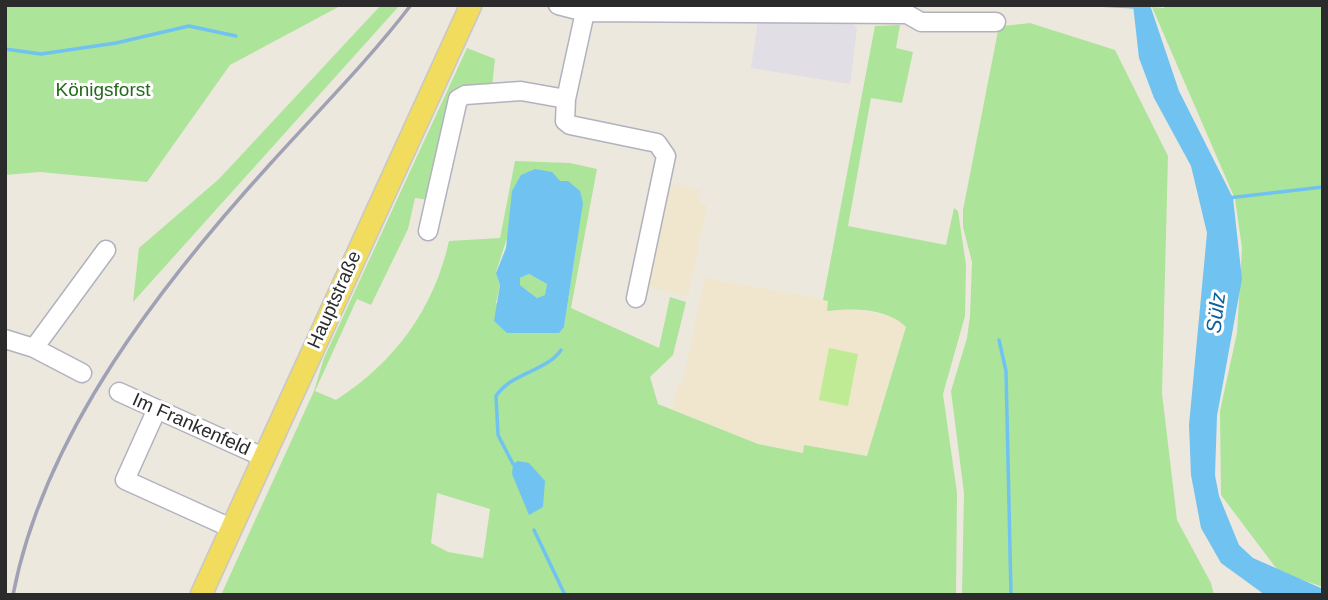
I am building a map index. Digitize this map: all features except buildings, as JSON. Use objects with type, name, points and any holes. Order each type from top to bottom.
[{"type":"main road","name":"Hauptstraße","points":[[201,595],[471,5]]},
{"type":"street","points":[[558,5],[584,12],[907,14],[921,23],[996,22]]},
{"type":"street","points":[[584,12],[566,99],[565,121],[570,125],[657,143],[666,156],[636,298]]},
{"type":"street","points":[[428,230],[458,99],[465,95],[521,90],[566,99]]},
{"type":"street","points":[[34,348],[106,250]]},
{"type":"street","points":[[5,340],[34,348],[82,373]]},
{"type":"street","name":"Im Frankenfeld","points":[[119,393],[263,457]]},
{"type":"street","points":[[157,409],[125,480],[231,528]]},
{"type":"shaded area","points":[[758,21],[852,22],[857,28],[850,84],[751,68]]},
{"type":"shaded area","points":[[662,182],[700,190],[698,203],[707,205],[688,296],[640,285]]},
{"type":"shaded area","points":[[705,278],[828,300],[828,311],[848,308],[895,317],[906,327],[867,456],[805,445],[803,453],[758,444],[672,409],[678,384],[682,384]]},
{"type":"green space","name":"Königsforst","points":[[5,5],[342,5],[230,65],[147,182],[40,172],[5,175]]},
{"type":"green space","points":[[381,5],[400,5],[133,302],[139,248],[219,179]]},
{"type":"green space","points":[[1165,5],[1323,5],[1323,587],[1279,572],[1221,495],[1220,411],[1237,333],[1242,248],[1235,199],[1152,7],[1164,8]]},
{"type":"green space","points":[[1030,23],[1115,50],[1168,156],[1162,393],[1177,520],[1211,583],[1214,595],[962,595],[964,493],[951,391],[967,338],[970,316],[972,262],[963,227],[963,210],[998,31],[1003,26]]},
{"type":"green space","points":[[900,25],[896,48],[913,52],[902,103],[871,98],[848,226],[946,245],[954,208],[958,211],[966,265],[965,316],[943,394],[957,493],[956,595],[221,595],[314,391],[324,358],[467,48],[495,59],[492,87],[454,92],[442,131],[428,200],[415,198],[408,229],[371,305],[357,299],[315,391],[336,400],[376,369],[393,351],[422,311],[442,266],[449,241],[500,238],[515,161],[570,163],[597,169],[571,308],[659,348],[670,297],[686,302],[673,355],[650,377],[658,404],[758,444],[803,453],[804,445],[867,456],[906,327],[880,313],[858,310],[827,311],[828,301],[823,300],[875,26]],"holes":[[[508,235],[577,241],[564,327],[496,303],[500,285],[496,272]],[[437,493],[490,509],[483,558],[448,552],[431,543]]]},
{"type":"green space","points":[[529,274],[547,284],[546,295],[537,298],[520,285],[520,278]]},
{"type":"green space","points":[[829,348],[858,354],[848,406],[819,400]]},
{"type":"water","name":"Sülz","points":[[1133,5],[1150,5],[1179,91],[1233,198],[1242,279],[1217,416],[1215,475],[1219,496],[1239,545],[1253,558],[1323,589],[1323,595],[1265,595],[1221,563],[1201,528],[1191,475],[1189,425],[1207,233],[1191,166],[1154,98],[1139,58]]},
{"type":"water","points":[[535,169],[552,172],[560,181],[568,181],[580,191],[583,203],[564,327],[559,333],[507,333],[494,321],[500,285],[496,273],[506,248],[512,191],[521,175]],"holes":[[[529,274],[547,284],[545,295],[537,298],[520,285],[520,278]]]},
{"type":"water","points":[[518,461],[529,463],[545,481],[543,507],[529,515],[512,474],[513,464]]},
{"type":"waterway","points":[[1097,5],[1137,7]]},
{"type":"waterway","points":[[5,49],[41,54],[116,43],[189,26],[236,36]]},
{"type":"waterway","points":[[1228,198],[1323,187]]},
{"type":"waterway","points":[[999,340],[1006,371],[1011,595]]},
{"type":"waterway","points":[[513,464],[498,435],[496,396],[511,382],[547,363],[561,350]]},
{"type":"waterway","points":[[534,530],[565,595]]},
{"type":"railway","points":[[13,595],[29,535],[51,476],[113,363],[189,258],[411,5]]}]
